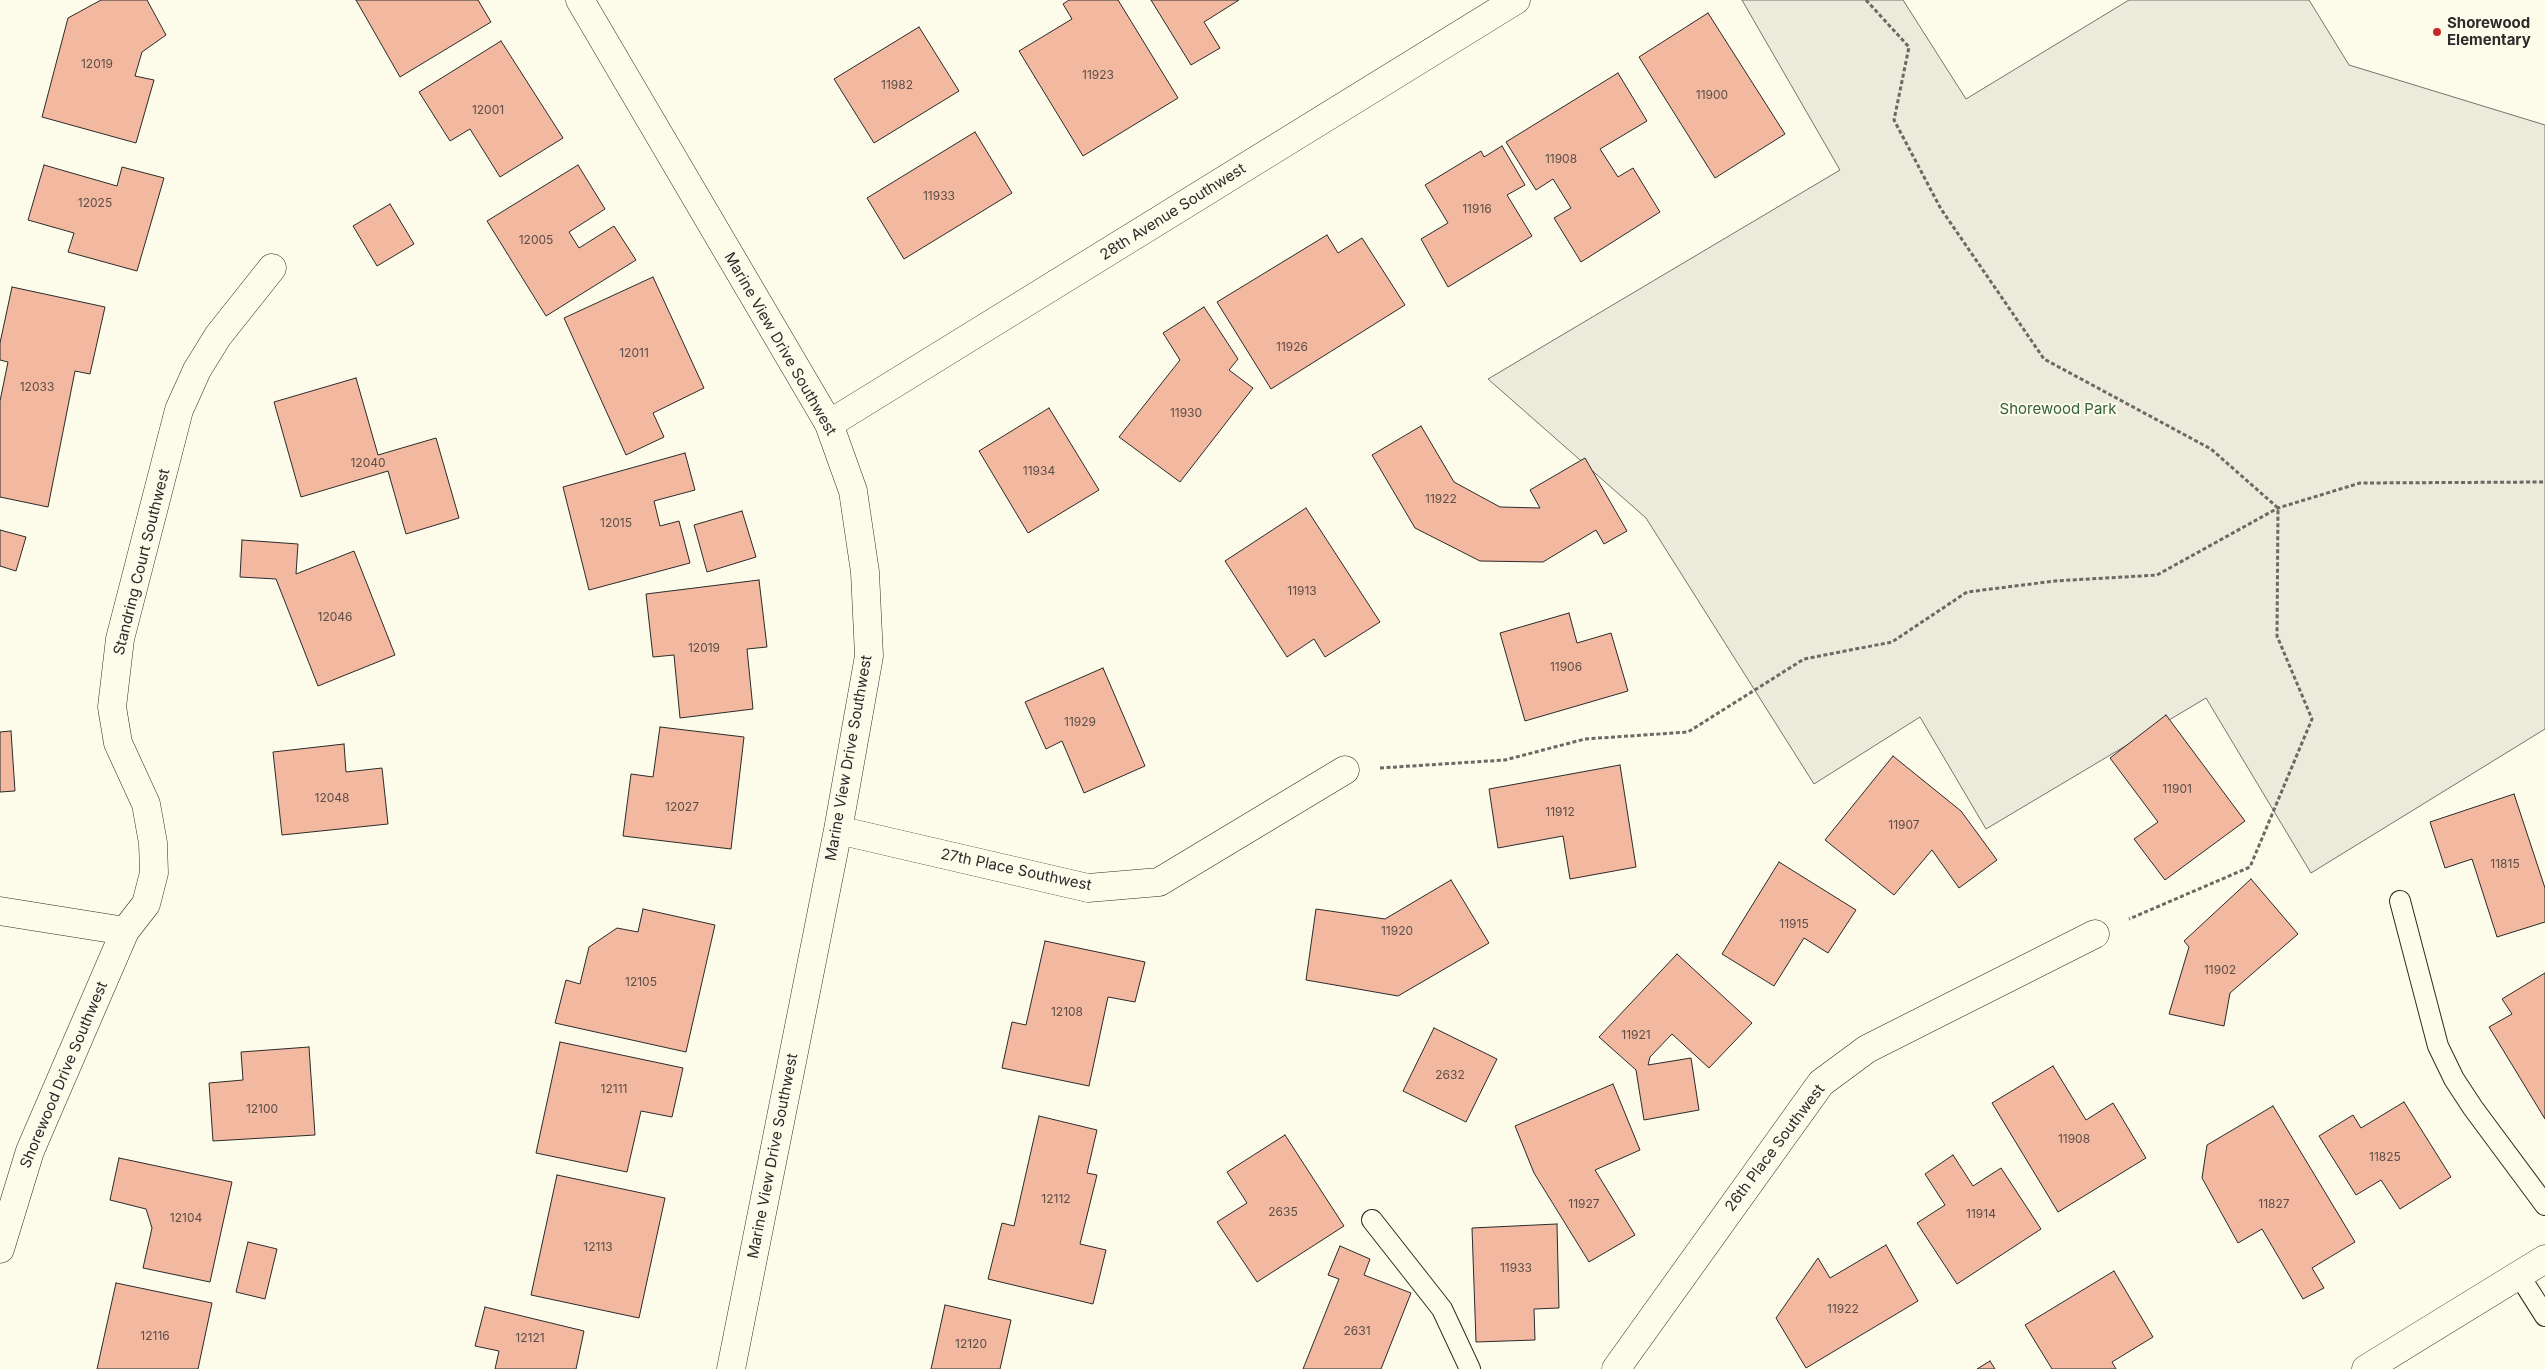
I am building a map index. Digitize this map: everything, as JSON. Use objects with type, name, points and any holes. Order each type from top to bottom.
[{"type":"street","name":"Marine View Drive Southwest","points":[[580,0],[829,424],[853,491],[865,572],[869,656],[838,830],[730,1369]]},
{"type":"street","name":"28th Avenue Southwest","points":[[829,424],[1516,0]]},
{"type":"street","name":"Standring Court Southwest","points":[[125,931],[146,904],[154,873],[153,843],[146,804],[118,743],[112,707],[120,639],[179,410],[197,370],[218,336],[272,268]]},
{"type":"street","name":"27th Place Southwest","points":[[838,830],[1088,888],[1160,882],[1345,770]]},
{"type":"street","points":[[0,911],[125,931]]},
{"type":"street","name":"Shorewood Drive Southwest","points":[[0,1249],[30,1151],[125,931]]},
{"type":"street","name":"26th Place Southwest","points":[[1616,1369],[1821,1083],[1866,1049],[2095,934]]},
{"type":"street","points":[[2366,1369],[2545,1260]]},
{"type":"lane","points":[[2400,901],[2438,1046],[2454,1079],[2473,1108],[2545,1205]]},
{"type":"lane","points":[[1372,1220],[1442,1309],[1470,1369]]},
{"type":"lane","points":[[2519,1275],[2545,1316]]},
{"type":"path","points":[[1866,0],[1909,47],[1894,120],[1941,209],[2044,359],[2211,449],[2278,508],[2277,636],[2312,719],[2250,867],[2095,934]]},
{"type":"path","points":[[1345,770],[1505,760],[1585,739],[1688,732],[1804,659],[1892,642],[1968,592],[2055,581],[2157,575],[2278,508],[2360,482],[2545,482]]},
{"type":"green space","name":"Shorewood Park","points":[[1742,0],[1903,0],[1966,99],[2129,0],[2309,0],[2349,65],[2545,125],[2545,729],[2311,873],[2206,698],[1986,829],[1920,717],[1814,784],[1646,518],[1488,379],[1840,170]]},
{"type":"building","points":[[101,0],[147,0],[166,35],[142,52],[135,76],[154,80],[136,143],[42,117],[68,18]]},
{"type":"building","points":[[356,0],[478,0],[491,22],[400,77]]},
{"type":"building","points":[[1069,0],[1118,0],[1178,98],[1083,156],[1019,51],[1072,19],[1063,4]]},
{"type":"building","points":[[1151,0],[1239,0],[1204,22],[1220,48],[1191,65]]},
{"type":"building","points":[[1708,13],[1785,134],[1715,178],[1639,57]]},
{"type":"building","points":[[919,27],[959,91],[874,143],[834,79]]},
{"type":"building","points":[[501,41],[563,138],[500,177],[470,129],[450,141],[419,92]]},
{"type":"building","points":[[1618,73],[1647,121],[1600,149],[1618,177],[1633,168],[1660,212],[1581,262],[1554,218],[1571,208],[1553,179],[1536,190],[1506,142]]},
{"type":"building","points":[[975,132],[1012,193],[904,259],[867,198]]},
{"type":"building","points":[[1502,146],[1525,185],[1507,195],[1532,236],[1448,287],[1421,239],[1448,223],[1425,185],[1481,151],[1484,157]]},
{"type":"building","points":[[44,165],[117,186],[122,167],[164,178],[137,271],[68,252],[74,233],[28,220]]},
{"type":"building","points":[[578,165],[605,209],[569,232],[579,248],[614,226],[636,260],[546,316],[487,221]]},
{"type":"building","points":[[390,204],[414,244],[377,266],[353,226]]},
{"type":"building","points":[[1327,235],[1338,253],[1362,238],[1405,305],[1271,389],[1217,302]]},
{"type":"building","points":[[653,277],[704,388],[653,413],[664,437],[626,455],[564,318]]},
{"type":"building","points":[[12,287],[105,307],[90,374],[75,371],[48,507],[0,497],[0,401],[8,362],[0,360],[0,343]]},
{"type":"building","points":[[1204,307],[1238,359],[1229,370],[1253,388],[1180,482],[1119,437],[1180,360],[1163,333]]},
{"type":"building","points":[[356,378],[378,455],[436,438],[459,518],[406,534],[388,471],[301,497],[274,402]]},
{"type":"building","points":[[1049,408],[1099,490],[1028,533],[979,451]]},
{"type":"building","points":[[1421,426],[1454,482],[1500,507],[1540,508],[1530,490],[1585,458],[1627,531],[1604,544],[1596,530],[1543,562],[1480,561],[1415,528],[1372,455]]},
{"type":"building","points":[[685,453],[695,490],[654,501],[660,526],[679,521],[690,563],[589,590],[563,487]]},
{"type":"building","points":[[1306,508],[1380,622],[1325,657],[1314,639],[1287,657],[1225,561]]},
{"type":"building","points":[[742,511],[756,557],[707,572],[694,525]]},
{"type":"building","points":[[0,530],[26,537],[16,571],[0,566]]},
{"type":"building","points":[[242,540],[298,544],[296,574],[354,551],[395,655],[318,686],[276,579],[240,577]]},
{"type":"building","points":[[759,580],[767,647],[747,649],[753,709],[680,718],[674,655],[653,657],[646,594]]},
{"type":"building","points":[[1569,613],[1577,643],[1611,633],[1628,691],[1525,721],[1500,633]]},
{"type":"building","points":[[1103,668],[1145,766],[1084,793],[1062,741],[1046,749],[1025,702]]},
{"type":"building","points":[[2166,715],[2245,821],[2165,880],[2134,839],[2158,822],[2110,758]]},
{"type":"building","points":[[660,727],[744,737],[731,849],[623,836],[631,774],[653,777]]},
{"type":"building","points":[[11,731],[15,791],[0,792],[0,732]]},
{"type":"building","points":[[344,744],[346,772],[382,768],[388,824],[282,835],[273,752]]},
{"type":"building","points":[[1893,756],[1961,811],[1997,860],[1959,888],[1932,850],[1894,895],[1825,840]]},
{"type":"building","points":[[1620,765],[1636,867],[1570,879],[1563,836],[1498,848],[1489,789]]},
{"type":"building","points":[[2514,794],[2545,888],[2545,922],[2497,937],[2472,859],[2445,868],[2430,822]]},
{"type":"building","points":[[1779,862],[1856,910],[1828,953],[1804,938],[1774,986],[1722,954]]},
{"type":"building","points":[[2251,879],[2298,934],[2230,993],[2224,1026],[2169,1014],[2189,947],[2184,941]]},
{"type":"building","points":[[1451,880],[1489,943],[1398,996],[1306,980],[1316,909],[1385,919]]},
{"type":"building","points":[[643,909],[715,925],[686,1052],[555,1023],[566,980],[580,984],[589,947],[617,928],[638,932]]},
{"type":"building","points":[[1045,941],[1145,962],[1135,1002],[1108,997],[1089,1086],[1002,1068],[1012,1022],[1026,1025]]},
{"type":"building","points":[[1677,954],[1752,1023],[1709,1068],[1672,1034],[1650,1057],[1648,1065],[1691,1058],[1699,1110],[1644,1120],[1636,1070],[1599,1037]]},
{"type":"building","points":[[2545,973],[2545,1119],[2489,1027],[2512,1014],[2502,999]]},
{"type":"building","points":[[1434,1028],[1497,1059],[1466,1122],[1403,1091]]},
{"type":"building","points":[[560,1042],[683,1068],[672,1117],[641,1111],[627,1172],[536,1153]]},
{"type":"building","points":[[309,1047],[315,1135],[213,1141],[209,1083],[243,1080],[241,1052]]},
{"type":"building","points":[[2053,1066],[2086,1120],[2113,1103],[2146,1158],[2058,1212],[1992,1103]]},
{"type":"building","points":[[1613,1084],[1640,1150],[1595,1170],[1635,1235],[1589,1262],[1534,1173],[1515,1126]]},
{"type":"building","points":[[2404,1102],[2451,1177],[2400,1209],[2381,1180],[2356,1195],[2319,1136],[2353,1115],[2361,1128]]},
{"type":"building","points":[[2273,1106],[2355,1242],[2312,1268],[2324,1288],[2303,1299],[2262,1229],[2238,1243],[2202,1178],[2207,1145]]},
{"type":"building","points":[[1039,1116],[1097,1130],[1087,1173],[1097,1175],[1080,1244],[1106,1250],[1093,1304],[988,1279],[1002,1223],[1014,1226]]},
{"type":"building","points":[[1285,1135],[1344,1226],[1257,1282],[1217,1222],[1247,1203],[1227,1172]]},
{"type":"building","points":[[1953,1155],[1973,1186],[2001,1168],[2041,1229],[1957,1284],[1917,1223],[1945,1205],[1925,1174]]},
{"type":"building","points":[[119,1158],[232,1182],[210,1282],[143,1268],[152,1228],[146,1209],[110,1200]]},
{"type":"building","points":[[557,1175],[665,1198],[639,1318],[531,1295]]},
{"type":"building","points":[[1557,1224],[1559,1308],[1534,1309],[1535,1340],[1476,1342],[1472,1228]]},
{"type":"building","points":[[248,1242],[277,1249],[265,1299],[236,1292]]},
{"type":"building","points":[[1886,1245],[1918,1301],[1806,1368],[1776,1318],[1818,1258],[1830,1278]]},
{"type":"building","points":[[1340,1246],[1370,1259],[1364,1275],[1411,1293],[1381,1369],[1303,1369],[1339,1279],[1328,1275]]},
{"type":"building","points":[[2114,1271],[2153,1337],[2112,1362],[2116,1369],[2052,1369],[2025,1325]]},
{"type":"building","points":[[116,1283],[212,1303],[198,1369],[97,1369]]},
{"type":"building","points":[[945,1305],[1011,1320],[1000,1369],[931,1369]]},
{"type":"building","points":[[485,1307],[584,1331],[576,1369],[495,1369],[499,1351],[475,1346]]},
{"type":"building","points":[[1990,1361],[1995,1369],[1977,1369]]},
{"type":"place","name":"Shorewood Elementary","points":[[2437,32]]}]
